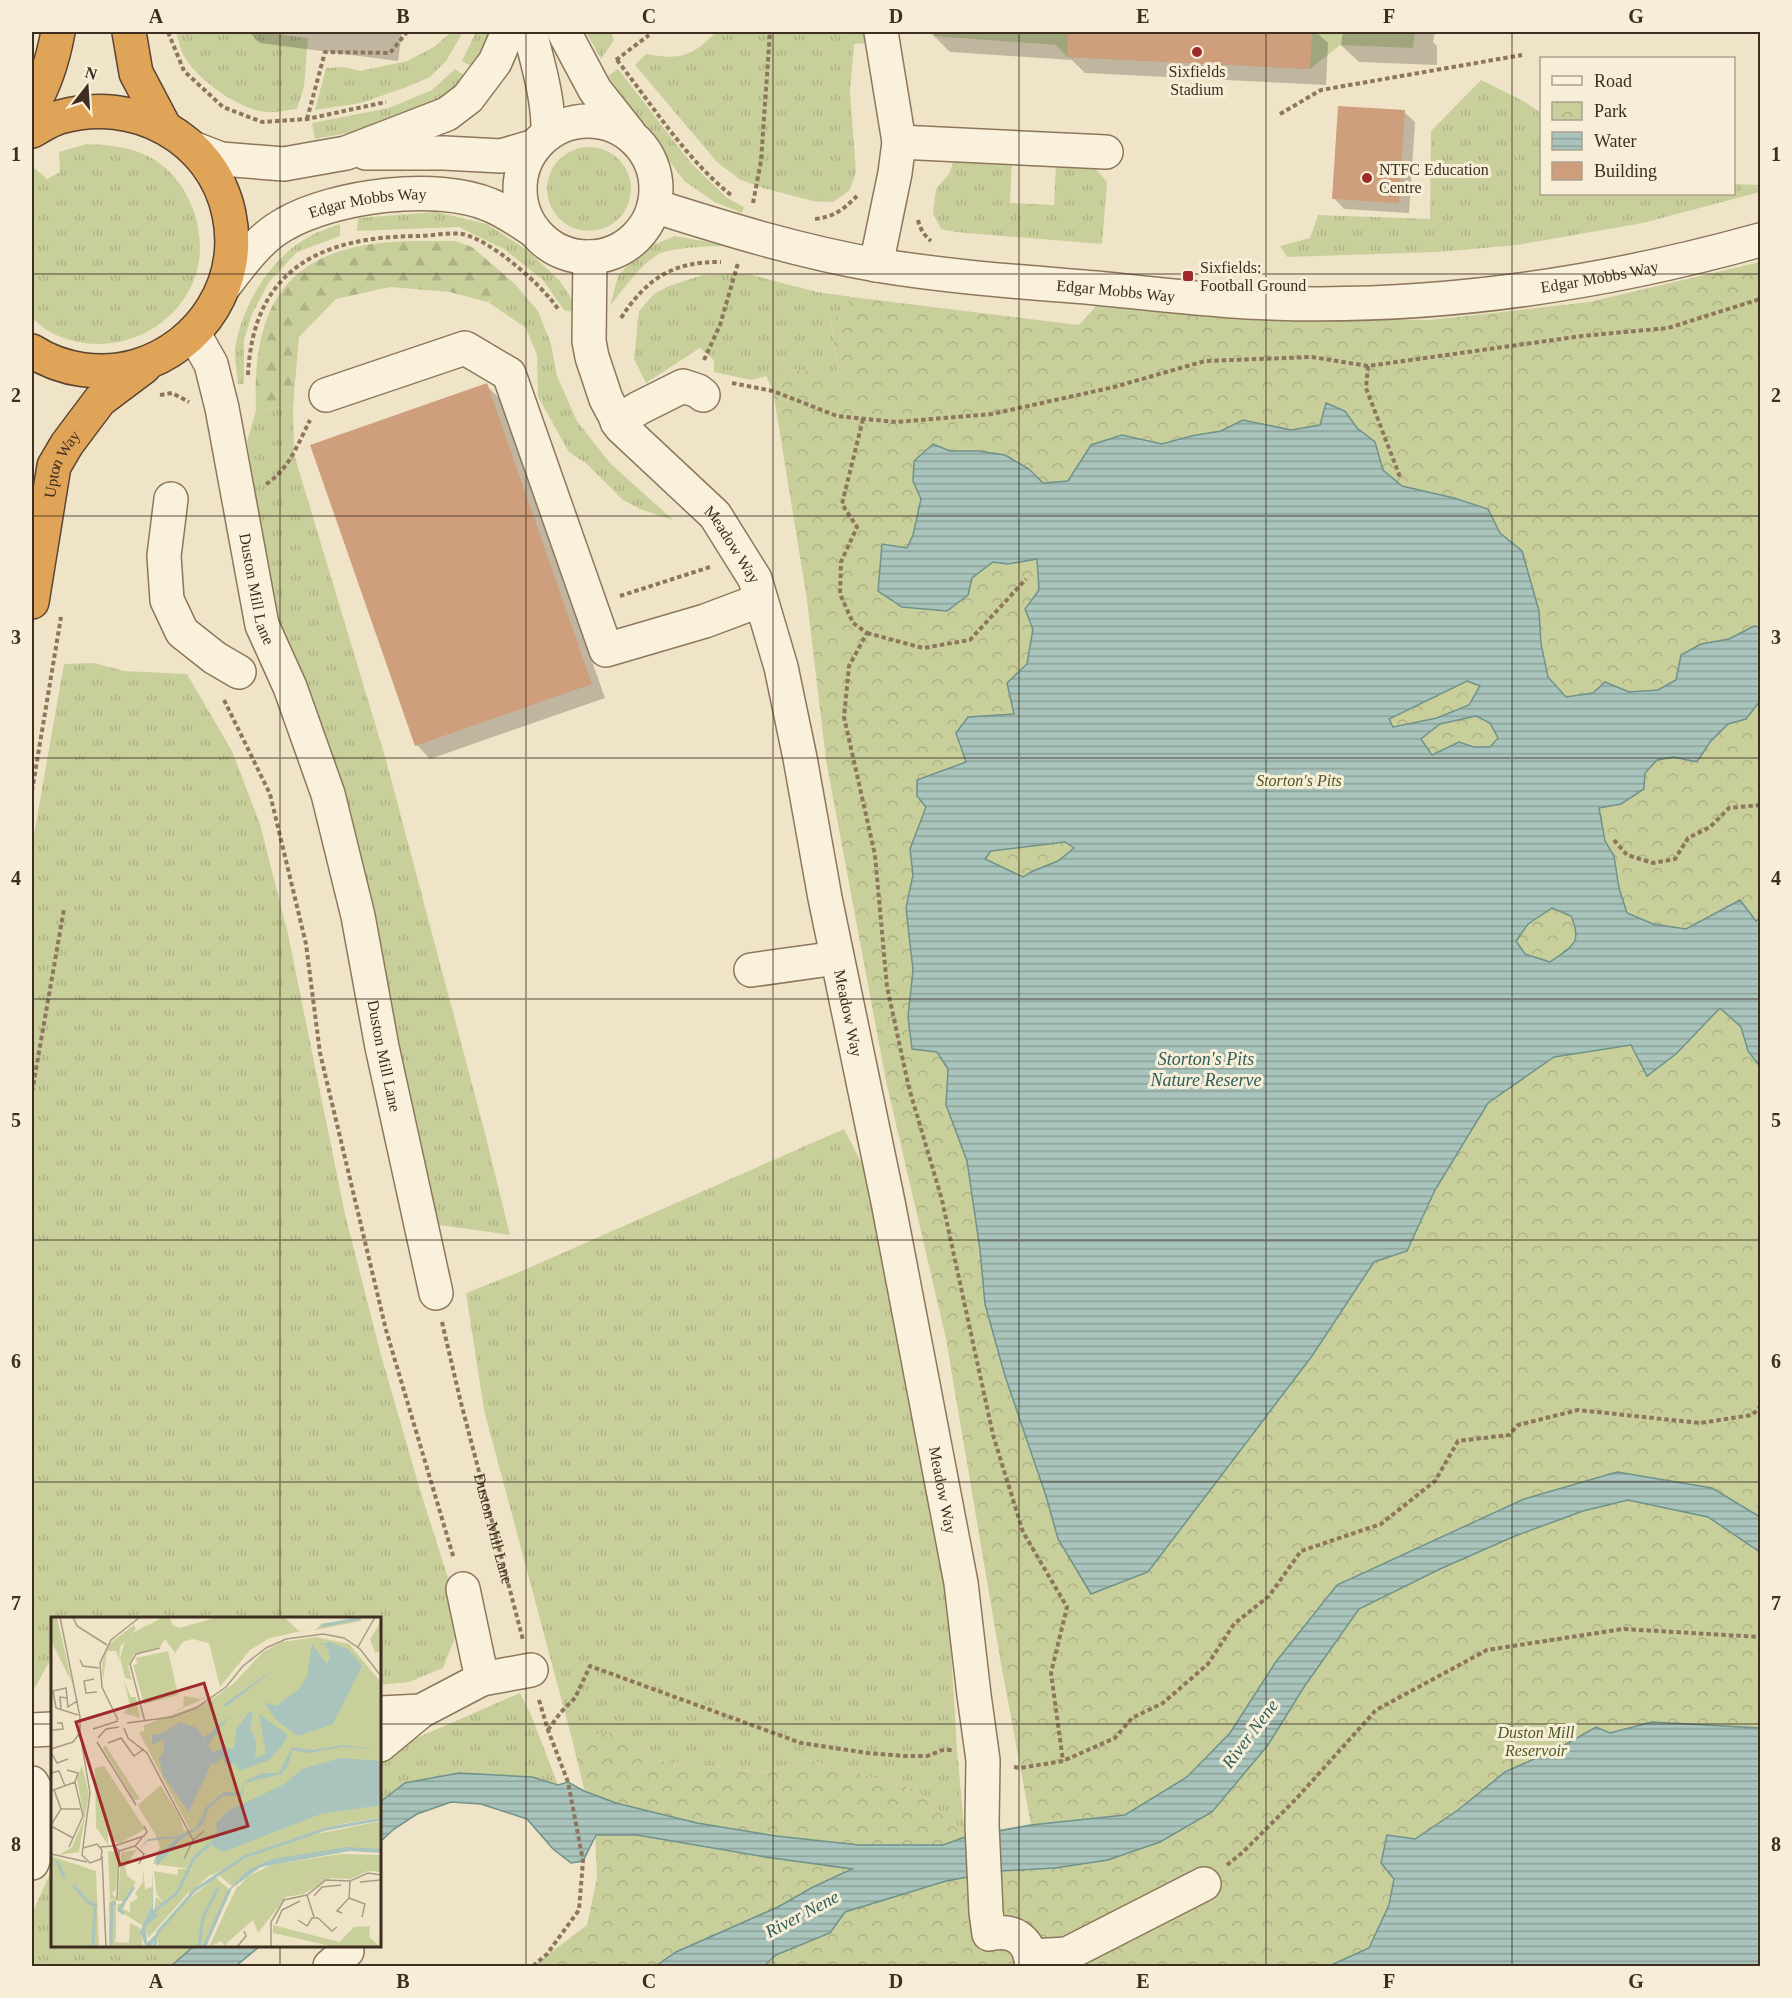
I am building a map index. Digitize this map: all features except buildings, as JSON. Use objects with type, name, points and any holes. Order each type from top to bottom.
[{"type":"highway","points":[[32,106],[40,93],[54,57],[58,32]]},
{"type":"highway","points":[[129,32],[136,74],[164,126]]},
{"type":"highway","points":[[32,130],[59,117],[94,110],[130,114],[164,126],[195,149],[216,179],[229,214],[232,250],[224,286],[212,311],[194,334],[153,361],[123,370],[92,371],[62,366],[32,351]]},
{"type":"highway","name":"Upton Way","points":[[47,606],[54,466],[67,444],[100,400],[153,361]]},
{"type":"street","points":[[346,153],[447,114],[468,98],[495,62],[508,32]]},
{"type":"street","points":[[530,32],[545,94],[548,120],[541,140],[525,161],[520,179],[520,197],[524,215],[533,230],[549,245],[569,254],[590,257],[608,254],[625,246],[640,234],[654,206],[655,179],[645,154],[595,90],[564,32]]},
{"type":"street","points":[[876,265],[899,142],[881,32]]},
{"type":"street","points":[[195,149],[221,159],[284,164],[346,153],[444,153],[501,156],[541,140],[561,126],[576,122],[606,123],[633,137]]},
{"type":"street","points":[[899,142],[1106,152]]},
{"type":"street","name":"Edgar Mobbs Way","points":[[224,286],[252,250],[283,225],[318,208],[350,200],[390,195],[460,196],[489,204],[533,230]]},
{"type":"street","name":"Edgar Mobbs Way","points":[[654,206],[778,243],[876,265],[1023,282],[1247,302],[1317,303],[1452,297],[1527,289],[1660,265],[1761,240]]},
{"type":"street","name":"Meadow Way","points":[[590,257],[589,320],[592,357],[606,399],[617,422],[715,515],[754,579],[783,678],[837,958],[888,1202],[960,1584],[983,1760],[981,1825],[988,1934],[999,1931],[1019,1938],[1027,1946],[1031,1961]]},
{"type":"street","name":"Duston Mill Lane","points":[[194,334],[211,364],[222,408],[262,625],[290,687],[328,794],[358,916],[382,1047],[436,1293]]},
{"type":"street","points":[[326,395],[465,348],[509,374],[606,650],[705,621],[761,600]]},
{"type":"street","points":[[617,422],[683,386],[696,387]]},
{"type":"street","points":[[171,498],[164,556],[167,600],[182,632],[215,658],[239,672]]},
{"type":"street","points":[[751,970],[837,958]]},
{"type":"street","points":[[463,1589],[482,1679]]},
{"type":"street","points":[[381,1744],[421,1711],[482,1679],[531,1670]]},
{"type":"street","points":[[381,1713],[421,1711]]},
{"type":"street","points":[[32,1730],[51,1729]]},
{"type":"street","points":[[32,1783],[51,1816],[32,1863]]},
{"type":"street","points":[[1031,1961],[1067,1954],[1203,1884]]},
{"type":"path","points":[[168,32],[184,71],[223,107],[262,122],[307,120],[387,102]]},
{"type":"path","points":[[307,120],[325,52],[390,53],[407,32]]},
{"type":"path","points":[[747,204],[752,207],[761,161],[770,32]]},
{"type":"path","points":[[649,35],[617,60],[701,168],[736,198]]},
{"type":"path","points":[[1280,114],[1321,90],[1522,55]]},
{"type":"path","points":[[812,219],[828,218],[842,211],[861,192]]},
{"type":"path","points":[[918,215],[925,235],[938,244]]},
{"type":"path","points":[[248,381],[249,349],[259,316],[274,289],[290,270],[316,254],[350,242],[389,236],[463,234],[488,245],[536,283],[557,308],[589,320],[637,296],[664,272],[701,262],[719,261],[738,264],[720,325],[704,361],[696,387],[773,391],[837,416],[896,422],[992,414],[1114,387],[1205,361],[1312,357],[1368,366],[1582,336],[1668,328],[1761,299]]},
{"type":"path","points":[[1368,366],[1366,387],[1400,477]]},
{"type":"path","points":[[156,396],[172,393],[205,410],[222,408]]},
{"type":"path","points":[[240,500],[273,480],[294,454],[312,417],[326,395]]},
{"type":"path","points":[[862,419],[842,504],[857,527],[841,562],[840,594],[853,623],[867,633],[923,648],[970,640],[1026,579]]},
{"type":"path","points":[[589,605],[719,564]]},
{"type":"path","points":[[32,791],[47,606]]},
{"type":"path","points":[[867,633],[849,666],[844,717],[875,855],[887,987],[909,1088],[942,1200],[993,1435],[1023,1532],[1067,1608],[1051,1673],[1063,1761]]},
{"type":"path","points":[[239,672],[219,691],[270,794],[306,944],[320,1053],[386,1330],[463,1589]]},
{"type":"path","points":[[1614,840],[1628,855],[1653,863],[1675,859],[1688,838],[1710,828],[1730,808],[1761,805]]},
{"type":"path","points":[[32,1092],[64,909]]},
{"type":"path","name":"Duston Mill Lane","points":[[436,1293],[460,1399],[531,1670],[548,1730],[568,1782],[584,1861],[579,1910],[547,1954],[533,1966]]},
{"type":"path","points":[[548,1730],[575,1698],[590,1666],[801,1743],[904,1756],[927,1756],[943,1750],[957,1750],[983,1760],[1020,1768],[1063,1761],[1114,1738],[1132,1718],[1163,1703],[1208,1664],[1234,1624],[1269,1596],[1301,1551],[1381,1524],[1435,1481],[1458,1441],[1509,1435],[1518,1425],[1578,1410],[1700,1423],[1752,1415],[1761,1407]]},
{"type":"path","points":[[1203,1884],[1243,1852],[1296,1799],[1376,1710],[1487,1650],[1623,1629],[1761,1637]]},
{"type":"green space","points":[[176,32],[257,32],[308,38],[304,87],[297,109],[265,112],[243,105],[220,92],[200,76],[185,58]]},
{"type":"green space","points":[[451,32],[463,32],[446,61],[430,77],[361,103],[315,110],[326,68],[344,67],[361,71],[407,61],[434,47]]},
{"type":"green space","points":[[476,32],[492,32],[474,68],[462,61]]},
{"type":"green space","points":[[586,32],[611,32],[614,40],[601,59]]},
{"type":"green space","points":[[716,32],[864,32],[866,43],[854,44],[850,92],[856,172],[850,190],[833,202],[813,201],[739,179],[717,162],[635,65],[646,54],[668,57],[685,55],[700,47]]},
{"type":"green space","name":"Sixfields Stadium","points":[[933,32],[1415,32],[1413,48],[1340,45],[1310,69],[1067,57],[1056,45],[932,36]]},
{"type":"green space","points":[[455,69],[467,77],[454,93],[381,127],[315,139],[312,123],[389,108],[432,90]]},
{"type":"green space","points":[[618,69],[691,163],[727,198],[744,207],[742,213],[715,202],[684,181],[608,76]]},
{"type":"green space","points":[[1481,80],[1525,102],[1540,112],[1540,195],[1735,195],[1735,184],[1760,185],[1760,192],[1643,223],[1517,245],[1438,252],[1287,257],[1280,246],[1310,238],[1318,215],[1430,219],[1431,131]]},
{"type":"green space","points":[[87,144],[128,149],[158,162],[172,174],[183,189],[198,224],[199,262],[194,280],[183,300],[169,316],[152,329],[133,338],[113,343],[92,344],[70,340],[50,332],[32,318],[32,169],[33,167],[47,179],[60,172],[59,152]]},
{"type":"green space","points":[[581,147],[597,147],[613,154],[624,165],[631,181],[628,205],[619,219],[597,231],[581,231],[565,224],[554,213],[547,197],[547,181],[554,165],[565,154]]},
{"type":"green space","points":[[954,160],[1012,162],[1010,203],[1054,205],[1056,164],[1079,164],[1096,169],[1107,182],[1102,244],[941,229],[933,214],[936,189],[949,174]]},
{"type":"green space","points":[[436,212],[487,224],[527,250],[559,280],[572,300],[576,313],[564,310],[543,280],[504,249],[459,227],[357,231],[358,218]]},
{"type":"green space","points":[[340,224],[340,236],[297,252],[269,282],[252,314],[244,340],[244,384],[238,384],[236,343],[246,311],[262,281],[296,245],[313,234]]},
{"type":"green space","points":[[675,236],[730,246],[681,249],[657,255],[638,272],[610,306],[618,276],[643,249]]},
{"type":"green space","points":[[455,241],[472,247],[515,284],[487,302],[450,292],[390,287],[336,299],[299,337],[293,406],[256,410],[259,348],[266,322],[276,299],[292,279],[313,263],[339,252],[372,244]]},
{"type":"green space","name":"Storton's Pits","points":[[1760,262],[1760,1966],[533,1966],[587,1925],[597,1878],[595,1835],[572,1739],[612,1732],[661,1761],[769,1773],[802,1758],[917,1790],[965,1837],[1031,1825],[946,1339],[886,1081],[826,760],[807,600],[773,391],[766,375],[794,369],[838,375],[831,323],[852,297],[1079,325],[1096,306],[1243,317],[1430,320],[1589,302]]},
{"type":"green space","points":[[748,274],[817,292],[852,297],[831,324],[838,375],[794,369],[751,380],[714,372],[714,360],[700,348],[646,383],[634,359],[639,311],[654,294],[669,286],[703,275]]},
{"type":"green space","points":[[515,284],[538,311],[551,344],[557,376],[577,421],[610,463],[673,520],[640,509],[623,500],[587,464],[569,452],[538,397],[537,355],[526,328],[488,302]]},
{"type":"green space","points":[[293,406],[294,454],[386,760],[510,1235],[439,1225],[423,1182],[272,605],[247,442],[256,410]]},
{"type":"green space","points":[[94,663],[124,671],[187,674],[232,751],[260,824],[288,934],[345,1214],[381,1355],[450,1584],[456,1635],[443,1668],[409,1682],[381,1685],[381,1617],[51,1617],[51,1662],[35,1688],[32,1685],[32,846],[64,664]]},
{"type":"green space","points":[[844,1129],[868,1175],[933,1496],[950,1632],[965,1837],[917,1790],[802,1758],[769,1773],[661,1761],[612,1732],[572,1739],[484,1410],[466,1293],[517,1273]]},
{"type":"green space","points":[[520,1693],[558,1785],[532,1777],[405,1783],[381,1801],[381,1754]]},
{"type":"green space","points":[[51,1871],[51,1947],[193,1947],[171,1966],[32,1966],[32,1914]]},
{"type":"water","name":"Storton's Pits Nature Reserve","points":[[1326,403],[1345,411],[1357,428],[1375,442],[1383,470],[1402,486],[1454,498],[1488,509],[1500,533],[1522,551],[1539,611],[1541,644],[1548,677],[1566,697],[1593,693],[1605,682],[1629,692],[1658,690],[1676,680],[1681,655],[1701,644],[1729,639],[1754,626],[1760,627],[1760,701],[1746,719],[1728,724],[1710,742],[1697,762],[1674,757],[1657,760],[1645,773],[1644,789],[1621,804],[1599,808],[1605,841],[1614,856],[1619,888],[1627,913],[1653,924],[1686,929],[1740,900],[1756,921],[1760,917],[1760,1067],[1748,1051],[1741,1027],[1720,1008],[1676,1054],[1647,1076],[1631,1045],[1554,1057],[1488,1103],[1435,1190],[1407,1251],[1374,1262],[1312,1356],[1148,1572],[1091,1594],[1058,1539],[1046,1496],[1005,1376],[985,1304],[967,1161],[946,1105],[948,1069],[937,1052],[912,1049],[908,1017],[913,970],[906,908],[913,875],[910,849],[926,807],[917,796],[917,780],[966,762],[956,733],[968,717],[1014,714],[1007,683],[1027,664],[1033,629],[1025,609],[1039,590],[1037,559],[1008,564],[993,562],[972,578],[968,595],[947,611],[902,607],[878,591],[882,544],[907,548],[913,535],[921,499],[913,481],[914,461],[933,444],[950,451],[978,451],[1005,455],[1029,469],[1043,483],[1068,481],[1091,445],[1122,435],[1162,444],[1221,431],[1243,420],[1291,430],[1320,425]],"holes":[[[1467,681],[1480,686],[1469,705],[1437,718],[1393,727],[1389,719]],[[1476,716],[1490,723],[1498,738],[1490,747],[1474,747],[1459,742],[1432,755],[1421,739],[1440,724]],[[1065,842],[1074,848],[1058,861],[1023,877],[985,859],[991,851]],[[1552,908],[1571,916],[1576,933],[1575,939],[1569,948],[1550,962],[1525,954],[1516,941],[1528,924]]]},
{"type":"water","name":"River Nene","points":[[1617,1472],[1712,1488],[1760,1517],[1760,1552],[1708,1517],[1628,1500],[1583,1511],[1515,1536],[1440,1569],[1359,1609],[1304,1687],[1268,1745],[1212,1812],[1160,1842],[1108,1860],[1055,1868],[1000,1871],[946,1881],[845,1912],[830,1933],[776,1955],[764,1966],[656,1966],[676,1952],[778,1907],[813,1887],[852,1869],[637,1835],[596,1835],[583,1861],[571,1863],[553,1849],[527,1819],[481,1804],[451,1802],[417,1814],[394,1829],[381,1841],[381,1801],[405,1783],[459,1773],[532,1777],[558,1785],[568,1782],[584,1791],[616,1803],[697,1823],[776,1836],[859,1845],[943,1845],[965,1837],[1031,1825],[1125,1815],[1187,1777],[1230,1733],[1275,1663],[1337,1585],[1524,1499]]},
{"type":"water","name":"Duston Mill Reservoir","points":[[1652,1722],[1760,1728],[1760,1966],[1329,1966],[1369,1948],[1389,1905],[1394,1879],[1381,1863],[1387,1835],[1415,1839],[1458,1810],[1505,1772],[1561,1747],[1596,1727],[1610,1733]]},
{"type":"water","points":[[193,1947],[259,1947],[236,1966],[171,1966]]},
{"type":"place","name":"Sixfields Stadium","points":[[1197,52]]},
{"type":"place","name":"NTFC Education Centre","points":[[1367,178]]},
{"type":"place","name":"Sixfields: Football Ground","points":[[1188,276]]}]
